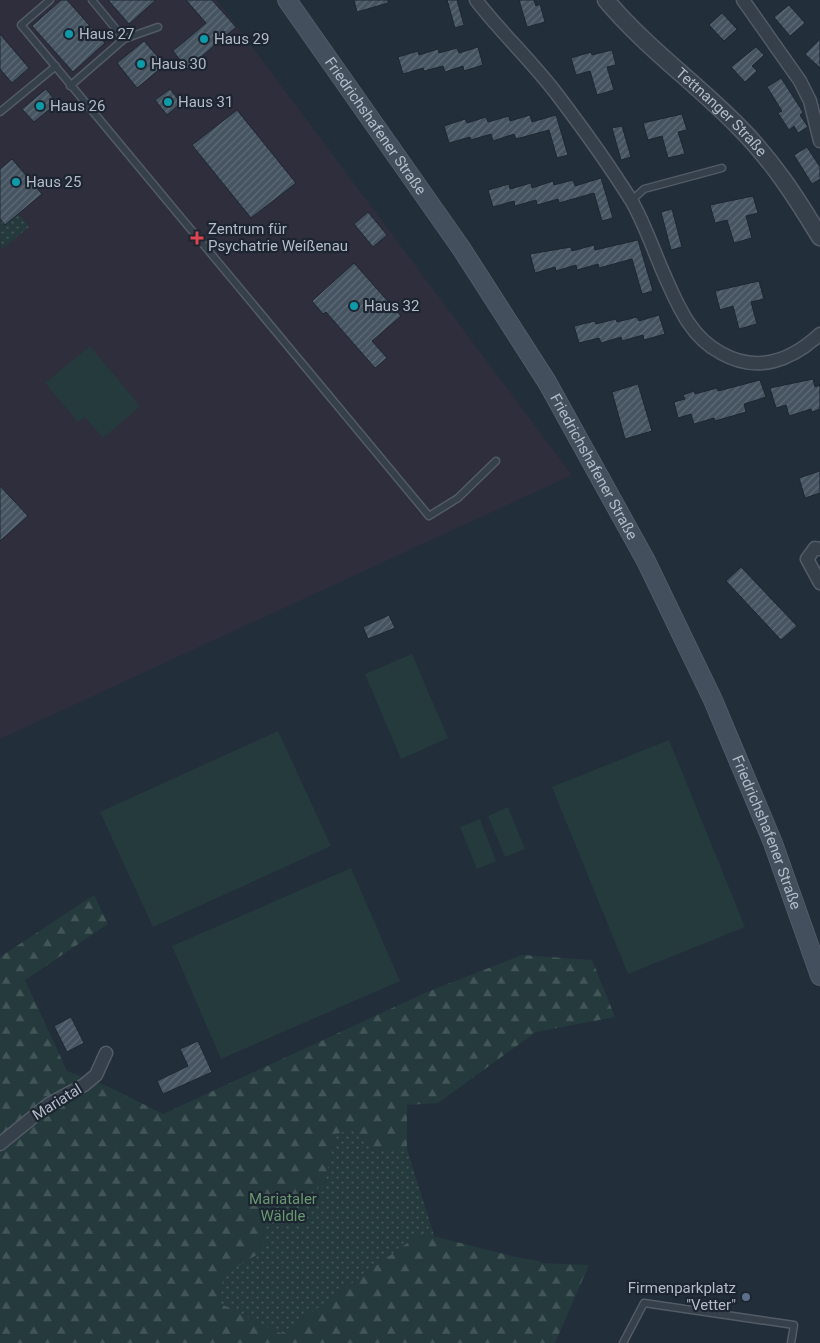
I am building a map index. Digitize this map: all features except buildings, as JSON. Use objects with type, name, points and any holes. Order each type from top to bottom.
[{"type":"main road","name":"Friedrichshafener Straße","points":[[287,0],[462,248],[547,382],[641,553],[713,700],[773,844],[820,976]]},
{"type":"street","points":[[476,0],[559,96],[632,201],[686,322],[720,353],[736,360],[757,363],[774,362],[792,356],[820,334]]},
{"type":"street","name":"Tettnanger Straße","points":[[606,0],[640,36],[750,139],[783,177],[820,237]]},
{"type":"street","points":[[743,0],[800,81],[810,101],[820,141]]},
{"type":"street","points":[[820,549],[815,548],[807,559],[820,583]]},
{"type":"street","name":"Mariatal","points":[[0,1144],[49,1104],[84,1085],[96,1075],[106,1053]]},
{"type":"lane","points":[[50,0],[21,25],[430,516],[458,498],[496,461]]},
{"type":"lane","points":[[92,0],[124,39]]},
{"type":"lane","points":[[70,86],[124,39],[158,27]]},
{"type":"lane","points":[[0,112],[56,66]]},
{"type":"lane","points":[[632,201],[644,189],[722,168]]},
{"type":"lane","points":[[623,1343],[644,1303],[794,1324],[791,1343]]},
{"type":"shaded area","name":"Zentrum für Psychatrie Weißenau","points":[[0,0],[217,0],[572,475],[0,739]]},
{"type":"green space","points":[[19,214],[29,227],[1,250],[0,219],[5,225]]},
{"type":"green space","points":[[90,346],[140,406],[103,438],[85,417],[78,422],[45,383]]},
{"type":"green space","points":[[412,654],[448,738],[401,759],[365,674]]},
{"type":"green space","points":[[278,731],[331,846],[153,927],[100,812]]},
{"type":"green space","points":[[669,740],[745,927],[628,974],[552,787]]},
{"type":"green space","points":[[508,807],[525,849],[505,857],[488,816]]},
{"type":"green space","points":[[480,819],[496,861],[477,869],[460,827]]},
{"type":"green space","points":[[351,868],[400,981],[221,1059],[172,946]]},
{"type":"green space","name":"Mariataler Wäldle","points":[[94,895],[108,924],[25,980],[67,1071],[109,1087],[163,1114],[427,992],[522,955],[592,960],[615,1017],[536,1032],[438,1103],[407,1105],[407,1149],[376,1151],[356,1129],[336,1134],[324,1185],[268,1207],[263,1251],[225,1274],[219,1303],[282,1334],[421,1233],[540,1263],[589,1265],[555,1343],[0,1343],[0,957]]},
{"type":"green space","name":"Mariataler Wäldle","points":[[434,994],[394,1107],[437,1245],[540,1261],[545,1293],[521,1343],[0,1343],[137,1131],[226,1085]]},
{"type":"place","name":"Haus 27","points":[[69,34]]},
{"type":"place","name":"Haus 29","points":[[204,39]]},
{"type":"place","name":"Haus 30","points":[[141,64]]},
{"type":"place","name":"Haus 31","points":[[168,102]]},
{"type":"place","name":"Haus 26","points":[[40,106]]},
{"type":"place","name":"Haus 25","points":[[16,182]]},
{"type":"place","name":"Zentrum für Psychatrie Weißenau","points":[[197,238]]},
{"type":"place","name":"Haus 32","points":[[354,306]]},
{"type":"place","name":"Firmenparkplatz \"Vetter\"","points":[[746,1297]]}]
